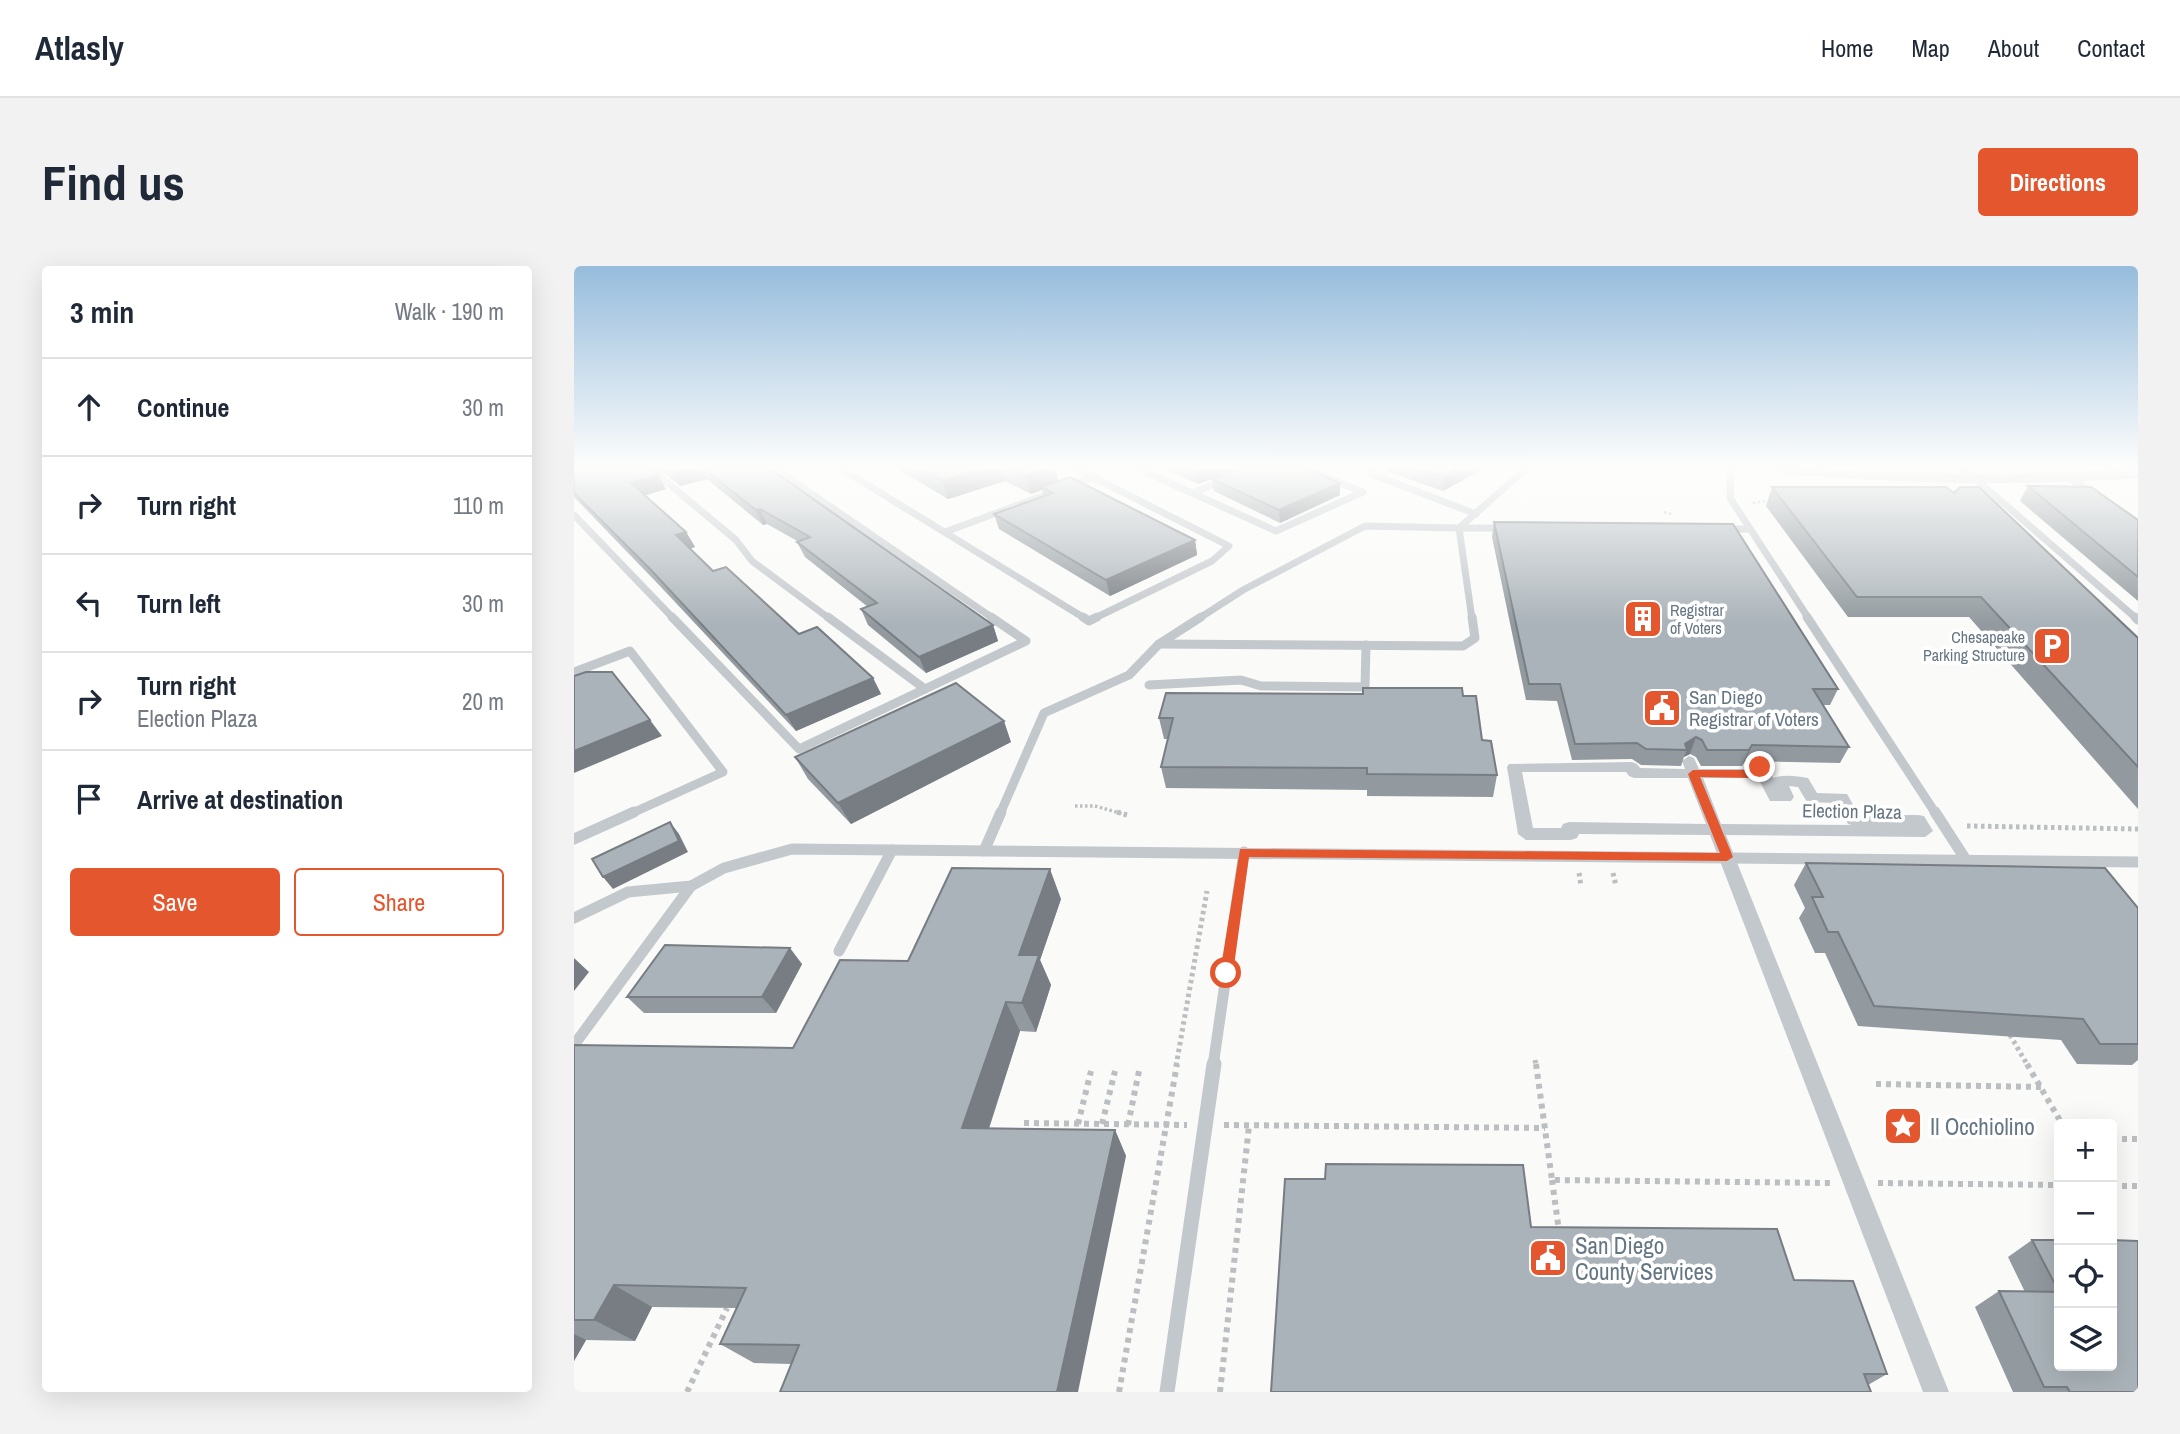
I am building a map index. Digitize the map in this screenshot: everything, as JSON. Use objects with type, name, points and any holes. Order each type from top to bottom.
[{"type":"street","name":"Election Plaza","points":[[1514,767],[1632,767],[1634,773],[1691,767],[1753,774],[1750,767],[1760,767],[1774,797],[1786,797],[1779,781],[1803,782],[1812,797],[1842,798],[1854,820],[1918,820],[1925,831],[1569,828],[1571,834],[1526,834],[1514,767]]},
{"type":"street","points":[[1691,767],[1936,1392]]},
{"type":"lane","points":[[579,521],[799,749],[1026,641],[851,521]]},
{"type":"lane","points":[[713,521],[736,540],[752,561],[925,689]]},
{"type":"lane","points":[[926,521],[1089,621],[1212,561],[1229,546],[1179,521]]},
{"type":"lane","points":[[945,532],[976,521]]},
{"type":"lane","points":[[1253,521],[1276,531],[1299,521]]},
{"type":"lane","points":[[1459,528],[1467,521]]},
{"type":"lane","points":[[1744,521],[1966,860]]},
{"type":"lane","points":[[2023,521],[2138,621]]},
{"type":"lane","points":[[984,850],[1044,713],[1129,675],[1159,644],[1243,590],[1365,526],[1511,528]]},
{"type":"lane","points":[[1159,644],[1463,646],[1475,638],[1459,528]]},
{"type":"lane","points":[[1719,529],[1749,529]]},
{"type":"lane","points":[[1149,685],[1241,680],[1261,686],[1365,687],[1366,645]]},
{"type":"lane","points":[[574,672],[630,652],[723,772],[574,839]]},
{"type":"lane","points":[[574,918],[628,892],[691,886],[724,868],[792,849],[2138,862]]},
{"type":"lane","points":[[839,951],[892,850]]},
{"type":"lane","points":[[1167,1392],[1244,852]]},
{"type":"lane","points":[[574,1045],[691,886]]},
{"type":"path","points":[[1076,806],[1094,806],[1126,815]]},
{"type":"path","points":[[1943,824],[2138,829]]},
{"type":"path","points":[[1119,1392],[1207,891]]},
{"type":"path","points":[[2010,1035],[2059,1119]]},
{"type":"path","points":[[1535,1060],[1561,1245]]},
{"type":"path","points":[[1078,1124],[1091,1071]]},
{"type":"path","points":[[1102,1124],[1115,1071]]},
{"type":"path","points":[[1128,1125],[1139,1071]]},
{"type":"path","points":[[1876,1084],[2041,1087]]},
{"type":"path","points":[[1024,1124],[1545,1128]]},
{"type":"path","points":[[1220,1392],[1250,1126]]},
{"type":"path","points":[[2117,1139],[2138,1139]]},
{"type":"path","points":[[1552,1180],[2054,1185]]},
{"type":"path","points":[[2117,1185],[2138,1186]]},
{"type":"path","points":[[687,1392],[727,1308]]},
{"type":"building","points":[[602,521],[673,521],[686,532],[676,535],[713,571],[726,567],[799,634],[817,627],[873,678],[786,715]]},
{"type":"building","points":[[781,521],[844,521],[993,625],[919,657],[861,609],[877,603],[797,542],[810,537]]},
{"type":"building","points":[[1005,521],[1156,521],[1195,540],[1106,580]]},
{"type":"building","name":"Chesapeake Parking Structure","points":[[1798,521],[2014,521],[2138,638],[2138,767],[1981,597],[1857,597]]},
{"type":"building","points":[[2070,521],[2138,521],[2138,577]]},
{"type":"building","name":"Registrar of Voters","points":[[1494,522],[1733,524],[1838,689],[1813,689],[1849,747],[1752,745],[1749,750],[1707,750],[1702,740],[1696,737],[1685,744],[1687,750],[1646,749],[1637,743],[1575,744],[1560,684],[1529,684]]},
{"type":"building","points":[[586,672],[612,672],[650,720],[574,751],[574,676]]},
{"type":"building","points":[[956,683],[1004,721],[838,803],[795,757]]},
{"type":"building","points":[[1363,688],[1462,688],[1463,696],[1476,696],[1482,740],[1491,741],[1497,775],[1367,774],[1367,768],[1161,767],[1173,718],[1159,718],[1166,693],[1363,694]]},
{"type":"building","points":[[670,822],[679,841],[603,877],[592,859]]},
{"type":"building","points":[[1806,863],[2105,868],[2138,908],[2138,1044],[2100,1044],[2083,1019],[1874,1006],[1838,932],[1828,932],[1812,897],[1823,897]]},
{"type":"building","points":[[952,868],[1050,869],[1019,955],[1039,955],[1022,1003],[1006,1002],[962,1128],[1115,1130],[1057,1392],[780,1392],[799,1345],[720,1344],[746,1288],[614,1285],[594,1320],[574,1320],[574,1045],[793,1048],[840,960],[908,961]]},
{"type":"building","points":[[665,945],[790,948],[762,997],[627,997]]},
{"type":"building","points":[[1326,1164],[1523,1165],[1531,1227],[1777,1229],[1794,1280],[1853,1281],[1887,1374],[1864,1374],[1871,1392],[1271,1392],[1285,1179],[1325,1179]]},
{"type":"building","points":[[2032,1240],[2054,1240],[2054,1282]]},
{"type":"building","points":[[2117,1240],[2138,1241],[2138,1392],[2070,1392],[2067,1387],[2044,1387],[1999,1291],[2054,1292],[2054,1371],[2117,1371]]},
{"type":"place","name":"Registrar of Voters","points":[[1643,619]]},
{"type":"place","name":"Chesapeake Parking Structure","points":[[2052,646]]},
{"type":"place","name":"San Diego Registrar of Voters","points":[[1662,708]]},
{"type":"place","name":"Il Occhiolino","points":[[1903,1126]]},
{"type":"place","name":"San Diego County Services","points":[[1548,1258]]},
{"type":"route","points":[[1226,973],[1244,852],[1727,857],[1693,774],[1753,774],[1750,767],[1760,767]]}]
